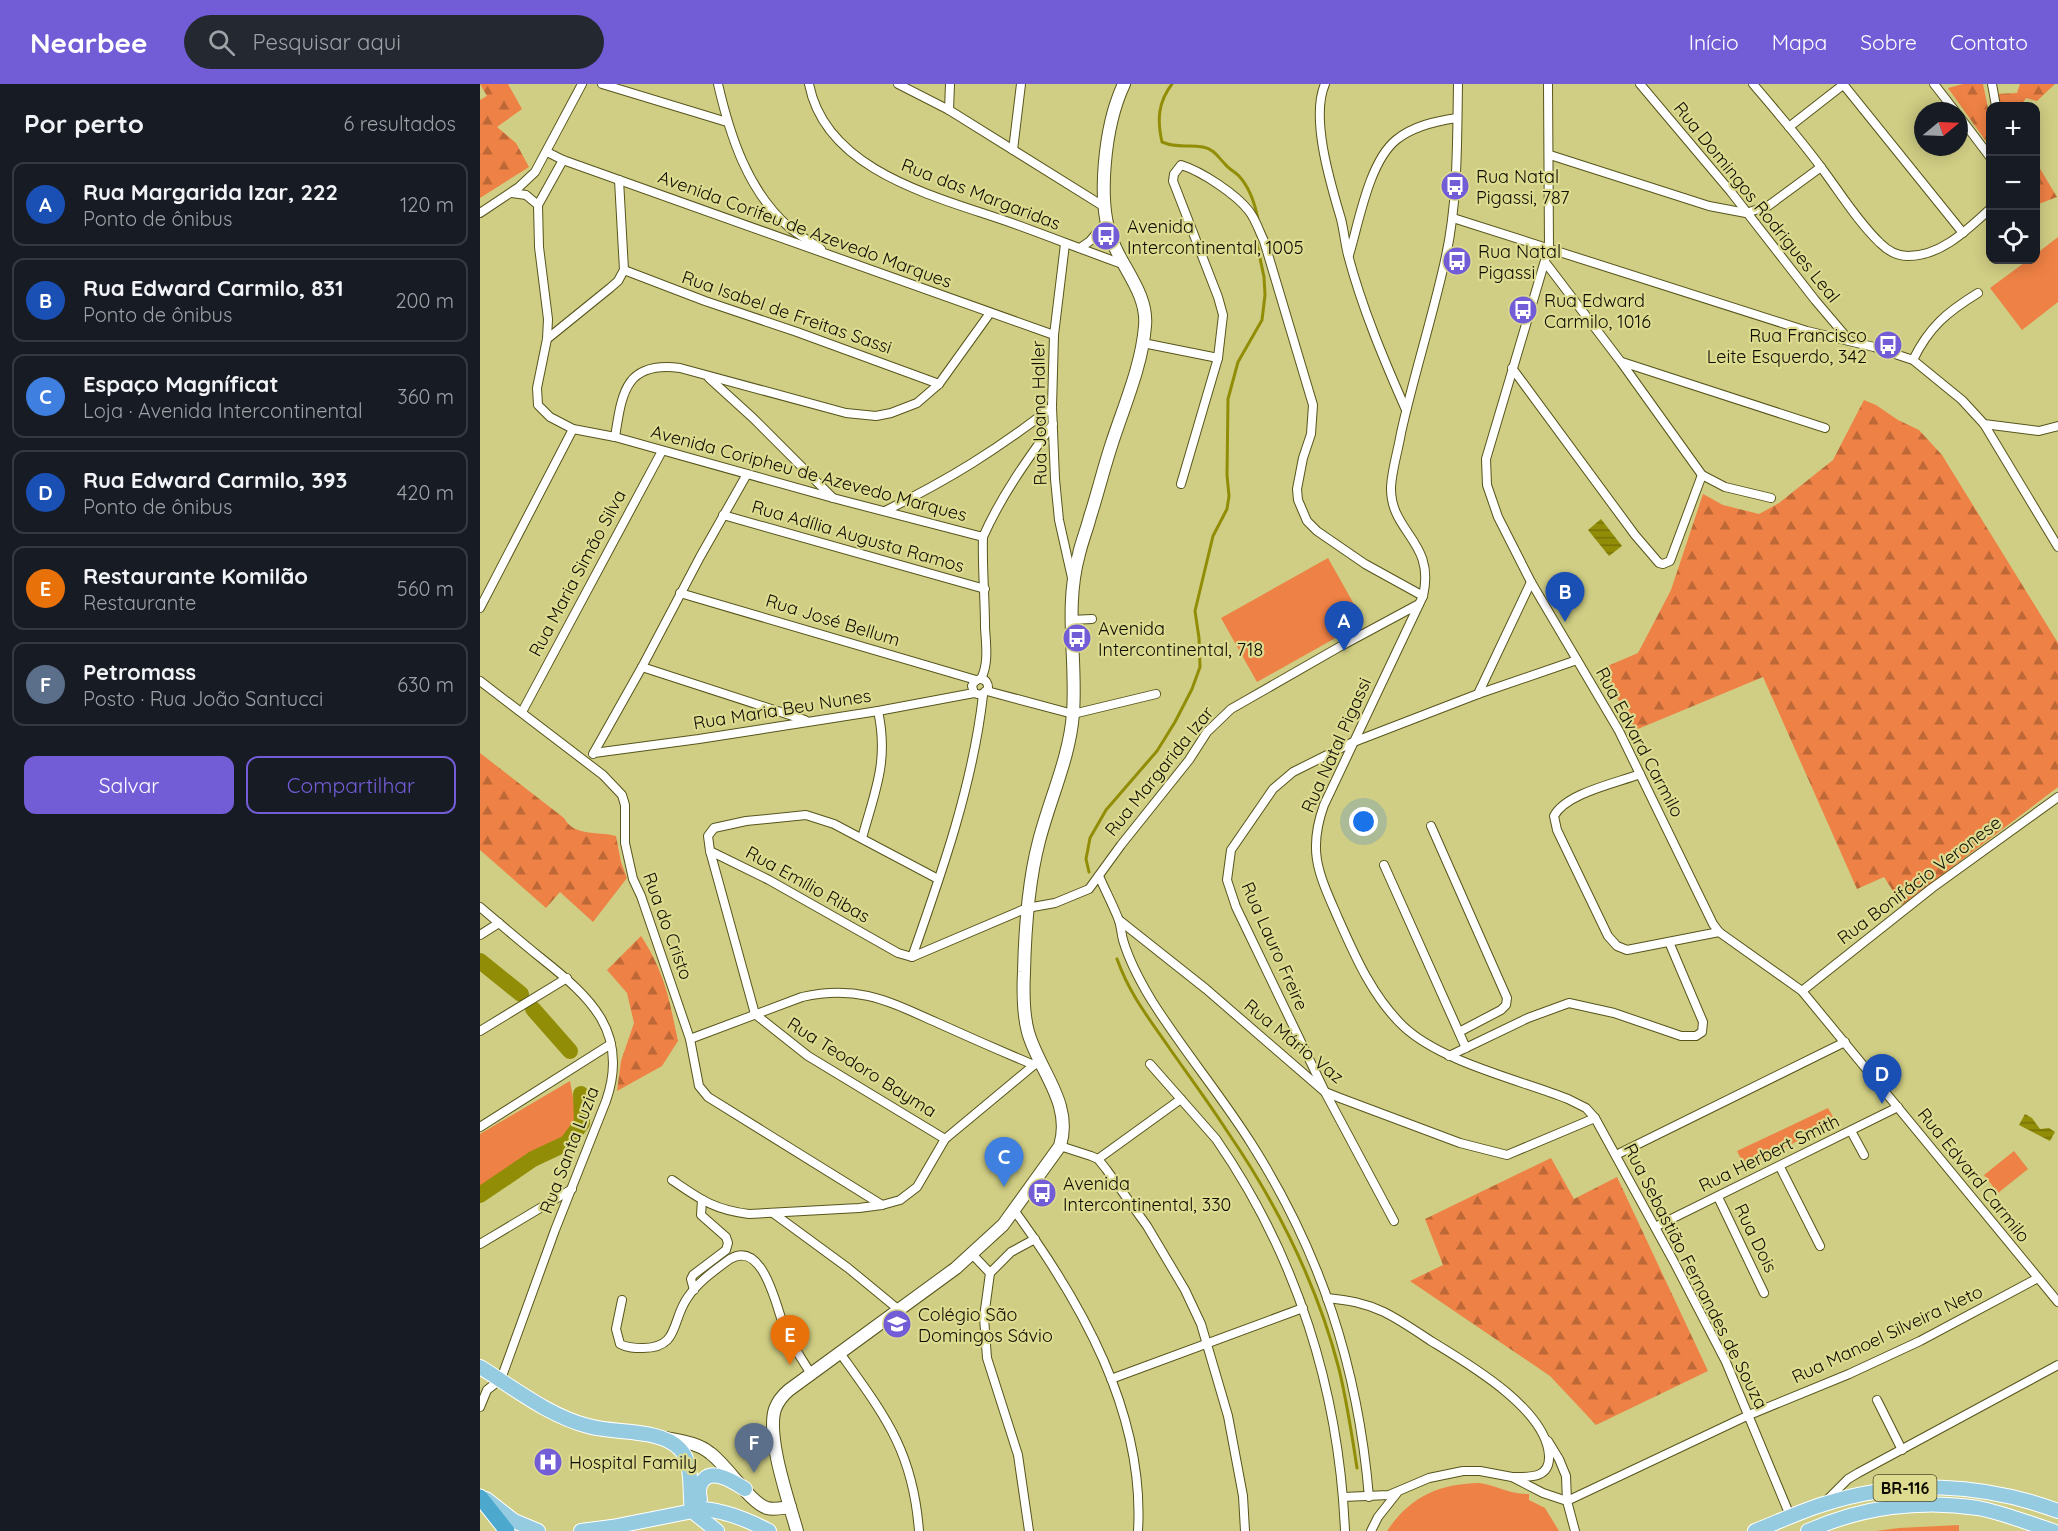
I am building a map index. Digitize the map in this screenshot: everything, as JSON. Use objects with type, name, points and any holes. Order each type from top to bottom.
[{"type":"highway","points":[[480,1496],[507,1531]]},
{"type":"main road","points":[[480,1367],[573,1421],[601,1429],[659,1436],[678,1447],[685,1457],[698,1510],[717,1531]]},
{"type":"main road","points":[[698,1510],[698,1489],[701,1481],[707,1477],[722,1477],[745,1488]]},
{"type":"main road","name":"BR-116","points":[[1755,1531],[1823,1504],[1881,1491],[1949,1486],[2015,1497],[2053,1509]]},
{"type":"main road","points":[[480,1496],[514,1521],[538,1531]]},
{"type":"main road","name":"BR-116","points":[[1808,1531],[1845,1517],[1878,1509],[1938,1504],[1979,1508],[2053,1531]]},
{"type":"main road","points":[[1998,1513],[2023,1515],[2050,1522],[2053,1509]]},
{"type":"main road","points":[[581,1531],[698,1510],[717,1510],[740,1517],[769,1531]]},
{"type":"street","points":[[480,213],[512,193],[535,172],[582,84]]},
{"type":"street","points":[[602,84],[727,122]]},
{"type":"street","points":[[718,84],[727,122],[744,166],[763,197],[790,227],[831,256]]},
{"type":"street","name":"Rua das Margaridas","points":[[809,84],[818,111],[828,128],[858,158],[882,174],[1125,265]]},
{"type":"street","points":[[898,84],[949,110],[1103,206]]},
{"type":"street","points":[[949,110],[950,84]]},
{"type":"street","points":[[1012,150],[1021,84]]},
{"type":"street","points":[[797,1531],[777,1457],[773,1417],[779,1401],[786,1393],[938,1283],[972,1254],[1003,1225],[1060,1146],[1064,1125],[1061,1107],[1037,1064],[1024,1008],[1027,908],[1038,843],[1066,752],[1073,714],[1070,620],[1072,581],[1143,343],[1145,315],[1137,290],[1117,251],[1106,222],[1103,206],[1109,133],[1118,97],[1124,84]]},
{"type":"street","points":[[1325,84],[1320,112],[1326,162],[1349,256],[1367,313],[1406,410]]},
{"type":"street","name":"Rua Natal Pigassi","points":[[1458,84],[1454,218],[1406,410],[1391,488],[1399,519],[1416,544],[1425,563],[1427,580],[1421,600],[1323,805],[1316,829],[1315,852],[1323,882],[1356,958],[1384,1004],[1404,1027],[1449,1056],[1569,1100],[1586,1108],[1595,1118]]},
{"type":"street","name":"Rua Edvard Carmilo","points":[[1548,84],[1549,247],[1488,451],[1485,476],[1498,517],[1531,582],[1614,722],[1713,924],[1719,932],[1802,991],[2058,1302]]},
{"type":"street","name":"Rua Domingos Rodrigues Leal","points":[[1640,84],[1703,158],[1849,340]]},
{"type":"street","points":[[1753,84],[1821,167],[1869,231],[1896,254],[1909,256],[1931,253],[1963,233],[1989,210]]},
{"type":"street","points":[[1789,127],[1844,84],[1963,233]]},
{"type":"street","points":[[1934,84],[1948,102]]},
{"type":"street","points":[[1992,84],[1995,102]]},
{"type":"street","points":[[1349,256],[1368,190],[1388,148],[1397,140],[1422,126],[1457,117]]},
{"type":"street","points":[[1968,128],[1989,156]]},
{"type":"street","name":"Avenida Corifeu de Azevedo Marques","points":[[547,152],[563,160],[1054,335]]},
{"type":"street","points":[[1550,155],[1709,206],[1746,213],[1768,206],[1821,167]]},
{"type":"street","points":[[548,339],[539,247],[538,205],[563,160]]},
{"type":"street","points":[[1181,484],[1218,358],[1223,322],[1222,309],[1173,181],[1178,166],[1184,165],[1239,201],[1254,217],[1264,241],[1313,405],[1311,434],[1298,477],[1298,500],[1303,514],[1317,531],[1421,600]]},
{"type":"street","points":[[548,339],[618,281],[624,270],[619,180]]},
{"type":"street","points":[[512,193],[526,195],[538,205]]},
{"type":"street","points":[[1454,218],[1807,331],[1849,340],[1912,360],[1962,400],[1984,424],[2058,547]]},
{"type":"street","points":[[1080,248],[1090,241],[1106,222]]},
{"type":"street","name":"Rua Joana Haller","points":[[1065,244],[1054,335],[1052,407],[1059,520],[1072,581]]},
{"type":"street","points":[[1100,256],[1117,251]]},
{"type":"street","points":[[1545,262],[1621,362],[1702,475],[1725,487],[1771,498]]},
{"type":"street","name":"Rua Isabel de Freitas Sassi","points":[[624,270],[939,384]]},
{"type":"street","points":[[1912,360],[1938,321],[1978,293]]},
{"type":"street","points":[[615,437],[626,388],[642,371],[662,365],[846,413],[869,415],[891,413],[917,403],[939,384],[990,313]]},
{"type":"street","name":"Avenida Coripheu de Azevedo Marques","points":[[548,339],[537,388],[538,405],[550,417],[573,429],[615,437],[983,537],[999,504],[1053,424]]},
{"type":"street","points":[[1143,343],[1218,358]]},
{"type":"street","points":[[1621,362],[1825,428]]},
{"type":"street","points":[[1512,368],[1641,543],[1659,563],[1670,561],[1702,475]]},
{"type":"street","points":[[707,376],[753,418],[833,498]]},
{"type":"street","points":[[885,511],[965,469],[1052,407]]},
{"type":"street","points":[[1984,424],[2039,431],[2058,426]]},
{"type":"street","points":[[480,608],[573,429]]},
{"type":"street","name":"Rua Maria Simão Silva","points":[[522,712],[662,451]]},
{"type":"street","points":[[587,763],[642,668],[680,593],[747,474]]},
{"type":"street","name":"Rua Adília Augusta Ramos","points":[[723,515],[985,589]]},
{"type":"street","points":[[981,693],[972,686],[979,679],[986,663],[983,537]]},
{"type":"street","points":[[1478,694],[1531,582]]},
{"type":"street","name":"Rua José Bellum","points":[[680,593],[979,679]]},
{"type":"street","name":"Rua Margarida Izar","points":[[912,957],[1027,908],[1055,903],[1089,889],[1120,845],[1189,760],[1207,732],[1231,709],[1421,600]]},
{"type":"street","points":[[1070,620],[1092,619]]},
{"type":"street","name":"Rua Lauro Freire","points":[[1394,1221],[1325,1092],[1236,907],[1229,890],[1227,870],[1231,850],[1273,789],[1293,772],[1352,743],[1478,694],[1577,660]]},
{"type":"street","points":[[642,668],[807,720]]},
{"type":"street","points":[[912,957],[965,788],[980,719],[981,693],[987,684],[979,679]]},
{"type":"street","name":"Rua do Cristo","points":[[480,681],[603,775],[622,795],[625,805],[625,843],[630,869],[690,1039],[699,1086],[704,1093],[882,1205]]},
{"type":"street","name":"Rua Maria Beu Nunes","points":[[594,753],[699,739],[981,693],[1073,714]]},
{"type":"street","points":[[1073,714],[1156,694]]},
{"type":"street","points":[[862,838],[882,763],[883,745],[878,711]]},
{"type":"street","points":[[1640,774],[1574,798],[1557,810],[1554,816],[1613,942],[1628,950],[1719,932]]},
{"type":"street","name":"Rua Bonifácio Veronese","points":[[1802,991],[1932,888],[2058,798]]},
{"type":"street","points":[[755,1014],[710,851],[708,836],[714,828],[746,821],[806,815],[834,824],[938,879]]},
{"type":"street","points":[[1431,826],[1507,998],[1506,1005],[1501,1010],[1459,1032]]},
{"type":"street","name":"Rua Emílio Ribas","points":[[710,851],[769,880],[898,953],[912,957]]},
{"type":"street","points":[[1384,865],[1466,1048]]},
{"type":"street","points":[[1098,876],[1152,1000],[1233,1115],[1281,1193],[1303,1238],[1327,1298],[1352,1376],[1362,1433],[1369,1497]]},
{"type":"street","name":"Rua Santa Luzia","points":[[480,907],[567,978],[596,1009],[611,1044],[613,1076],[611,1087],[501,1379],[487,1390],[480,1407]]},
{"type":"street","name":"Rua Mário Vaz","points":[[1119,920],[1206,989],[1325,1092],[1461,1143],[1507,1155],[1595,1118]]},
{"type":"street","points":[[480,935],[499,923]]},
{"type":"street","points":[[1449,1056],[1545,1011],[1569,1003],[1614,1013],[1681,1036],[1696,1036],[1702,1032],[1703,1022],[1669,942]]},
{"type":"street","points":[[480,1032],[567,978]]},
{"type":"street","points":[[690,1039],[802,997],[821,992],[850,992],[881,998],[1037,1064]]},
{"type":"street","name":"Rua Teodoro Bayma","points":[[755,1014],[808,1056],[945,1139]]},
{"type":"street","points":[[1616,1155],[1845,1042]]},
{"type":"street","points":[[480,1126],[611,1044]]},
{"type":"street","points":[[672,1180],[702,1200],[732,1212],[773,1213],[882,1205],[900,1200],[917,1187],[945,1139],[1037,1064]]},
{"type":"street","points":[[1149,1064],[1216,1139],[1240,1177],[1281,1252],[1318,1355],[1333,1418],[1345,1531]]},
{"type":"street","points":[[1098,1159],[1181,1099]]},
{"type":"street","name":"Rua Herbert Smith","points":[[1655,1227],[1898,1107]]},
{"type":"street","name":"Rua Sebastião Fernandes de Souza","points":[[1595,1118],[1721,1354],[1749,1415],[1791,1518]]},
{"type":"street","points":[[1851,1131],[1864,1155]]},
{"type":"street","points":[[1060,1146],[1098,1159],[1120,1186],[1169,1261],[1192,1305],[1207,1344],[1228,1416],[1243,1496],[1245,1531]]},
{"type":"street","points":[[1780,1167],[1820,1246]]},
{"type":"street","points":[[480,1244],[572,1188]]},
{"type":"street","name":"Rua Dois","points":[[1718,1197],[1764,1293]]},
{"type":"street","points":[[694,1290],[691,1283],[693,1275],[726,1250],[728,1243],[726,1237],[701,1215],[702,1200]]},
{"type":"street","points":[[1014,1210],[1035,1239],[1079,1311],[1111,1379],[1123,1414],[1134,1463],[1138,1531]]},
{"type":"street","points":[[773,1213],[848,1268],[899,1310]]},
{"type":"street","points":[[1029,1531],[1018,1455],[987,1358],[984,1317],[990,1273],[1011,1252],[1035,1239]]},
{"type":"street","points":[[972,1254],[990,1273]]},
{"type":"street","points":[[622,1300],[616,1329],[620,1344],[652,1348],[663,1345],[671,1336],[684,1303],[694,1290],[735,1256],[741,1256],[751,1260],[768,1279],[788,1336],[812,1374]]},
{"type":"street","name":"Rua Manoel Silveira Neto","points":[[1567,1501],[1749,1415],[1899,1351],[2038,1278]]},
{"type":"street","points":[[1327,1298],[1358,1301],[1384,1312],[1498,1385],[1514,1400],[1543,1434],[1559,1459],[1566,1476],[1567,1501],[1575,1531]]},
{"type":"street","points":[[1111,1379],[1303,1308]]},
{"type":"street","points":[[840,1353],[889,1422],[913,1482],[919,1531]]},
{"type":"street","points":[[1823,1504],[1848,1479],[2058,1365]]},
{"type":"street","points":[[1877,1400],[1902,1450]]},
{"type":"street","points":[[1343,1497],[1369,1497],[1397,1493],[1429,1478],[1456,1472],[1480,1471],[1512,1477],[1535,1477],[1545,1470],[1549,1457],[1543,1434]]},
{"type":"street","points":[[659,1436],[699,1446],[708,1451],[726,1466],[752,1499],[766,1508],[790,1507]]},
{"type":"street","points":[[1512,1477],[1567,1501]]},
{"type":"street","points":[[1371,1531],[1378,1517],[1397,1493]]},
{"type":"green space","points":[[480,84],[508,84],[522,109],[497,127],[516,143],[529,167],[480,198],[480,100],[487,96]]},
{"type":"green space","points":[[1963,84],[1983,84],[1987,102],[1986,141],[1968,116],[1968,102],[1958,102],[1948,88]]},
{"type":"green space","points":[[2020,84],[2055,84],[2037,101],[2026,98],[2024,102],[2000,102],[1998,94],[2017,93]]},
{"type":"green space","points":[[2040,169],[2057,197],[2040,203]]},
{"type":"green space","points":[[2058,237],[2058,302],[2022,330],[1990,288],[2023,264],[2040,264],[2040,251]]},
{"type":"green space","points":[[1864,400],[1919,430],[1942,455],[2058,643],[2058,787],[1902,905],[1884,877],[1857,889],[1763,677],[1633,731],[1603,668],[1638,653],[1671,590],[1703,494],[1723,505],[1759,514],[1779,503],[1833,460]]},
{"type":"green space","points":[[1328,558],[1364,622],[1257,682],[1221,618]]},
{"type":"green space","points":[[480,753],[574,828],[580,831],[616,836],[627,878],[593,922],[560,892],[546,908],[480,850]]},
{"type":"green space","points":[[641,936],[661,974],[678,1041],[662,1066],[617,1091],[621,1061],[634,1023],[627,993],[607,970]]},
{"type":"green space","points":[[570,1081],[577,1119],[567,1139],[480,1188],[480,1134]]},
{"type":"green space","points":[[1828,1108],[1836,1122],[1745,1167],[1737,1151]]},
{"type":"green space","points":[[2014,1151],[2028,1169],[1998,1193],[1984,1175]]},
{"type":"green space","points":[[1551,1158],[1574,1199],[1617,1177],[1708,1371],[1596,1425],[1550,1376],[1410,1281],[1443,1265],[1425,1219]]},
{"type":"green space","points":[[1479,1483],[1516,1493],[1529,1494],[1529,1500],[1545,1508],[1559,1531],[1387,1531],[1405,1509],[1426,1495],[1451,1486]]},
{"type":"green space","points":[[1959,1525],[1959,1531],[1876,1531],[1899,1528]]},
{"type":"shaded area","points":[[1601,519],[1622,546],[1609,556],[1588,530]]},
{"type":"shaded area","points":[[2025,1114],[2032,1118],[2040,1129],[2049,1128],[2055,1132],[2050,1141],[2019,1125]]},
{"type":"waterway","points":[[1172,84],[1161,104],[1159,126],[1162,142],[1203,147],[1213,151],[1246,186],[1254,202],[1258,219]]},
{"type":"waterway","points":[[1089,872],[1086,859],[1090,838],[1106,810],[1157,751],[1192,689],[1200,667],[1195,611],[1213,536],[1227,509],[1229,496],[1228,399],[1238,362],[1262,320],[1265,295],[1264,277],[1257,244]]},
{"type":"waterway","points":[[1117,959],[1140,1006],[1245,1159],[1294,1246],[1330,1337],[1347,1406],[1357,1468]]},
{"type":"waterway","points":[[480,961],[521,994]]},
{"type":"waterway","points":[[533,1009],[570,1051]]},
{"type":"waterway","points":[[480,1195],[533,1159],[567,1143],[582,1123],[581,1094]]},
{"type":"place","name":"Rua Natal Pigassi, 787","points":[[1455,186]]},
{"type":"place","name":"Avenida Intercontinental, 1005","points":[[1106,236]]},
{"type":"place","name":"Rua Natal Pigassi","points":[[1457,261]]},
{"type":"place","name":"Rua Edward Carmilo, 1016","points":[[1523,310]]},
{"type":"place","name":"Rua Francisco Leite Esquerdo, 342","points":[[1888,345]]},
{"type":"place","name":"Rua Edward Carmilo, 831","points":[[1565,622]]},
{"type":"place","name":"Avenida Intercontinental, 718","points":[[1077,638]]},
{"type":"place","name":"Rua Margarida Izar, 222","points":[[1344,651]]},
{"type":"place","name":"Rua Edward Carmilo, 393","points":[[1882,1104]]},
{"type":"place","name":"Espaço Magníficat","points":[[1004,1187]]},
{"type":"place","name":"Avenida Intercontinental, 330","points":[[1042,1193]]},
{"type":"place","name":"Colégio São Domingos Sávio","points":[[897,1324]]},
{"type":"place","name":"Restaurante Komilão","points":[[790,1365]]},
{"type":"place","name":"Hospital Family","points":[[548,1462]]},
{"type":"place","name":"Petromass","points":[[754,1473]]}]
